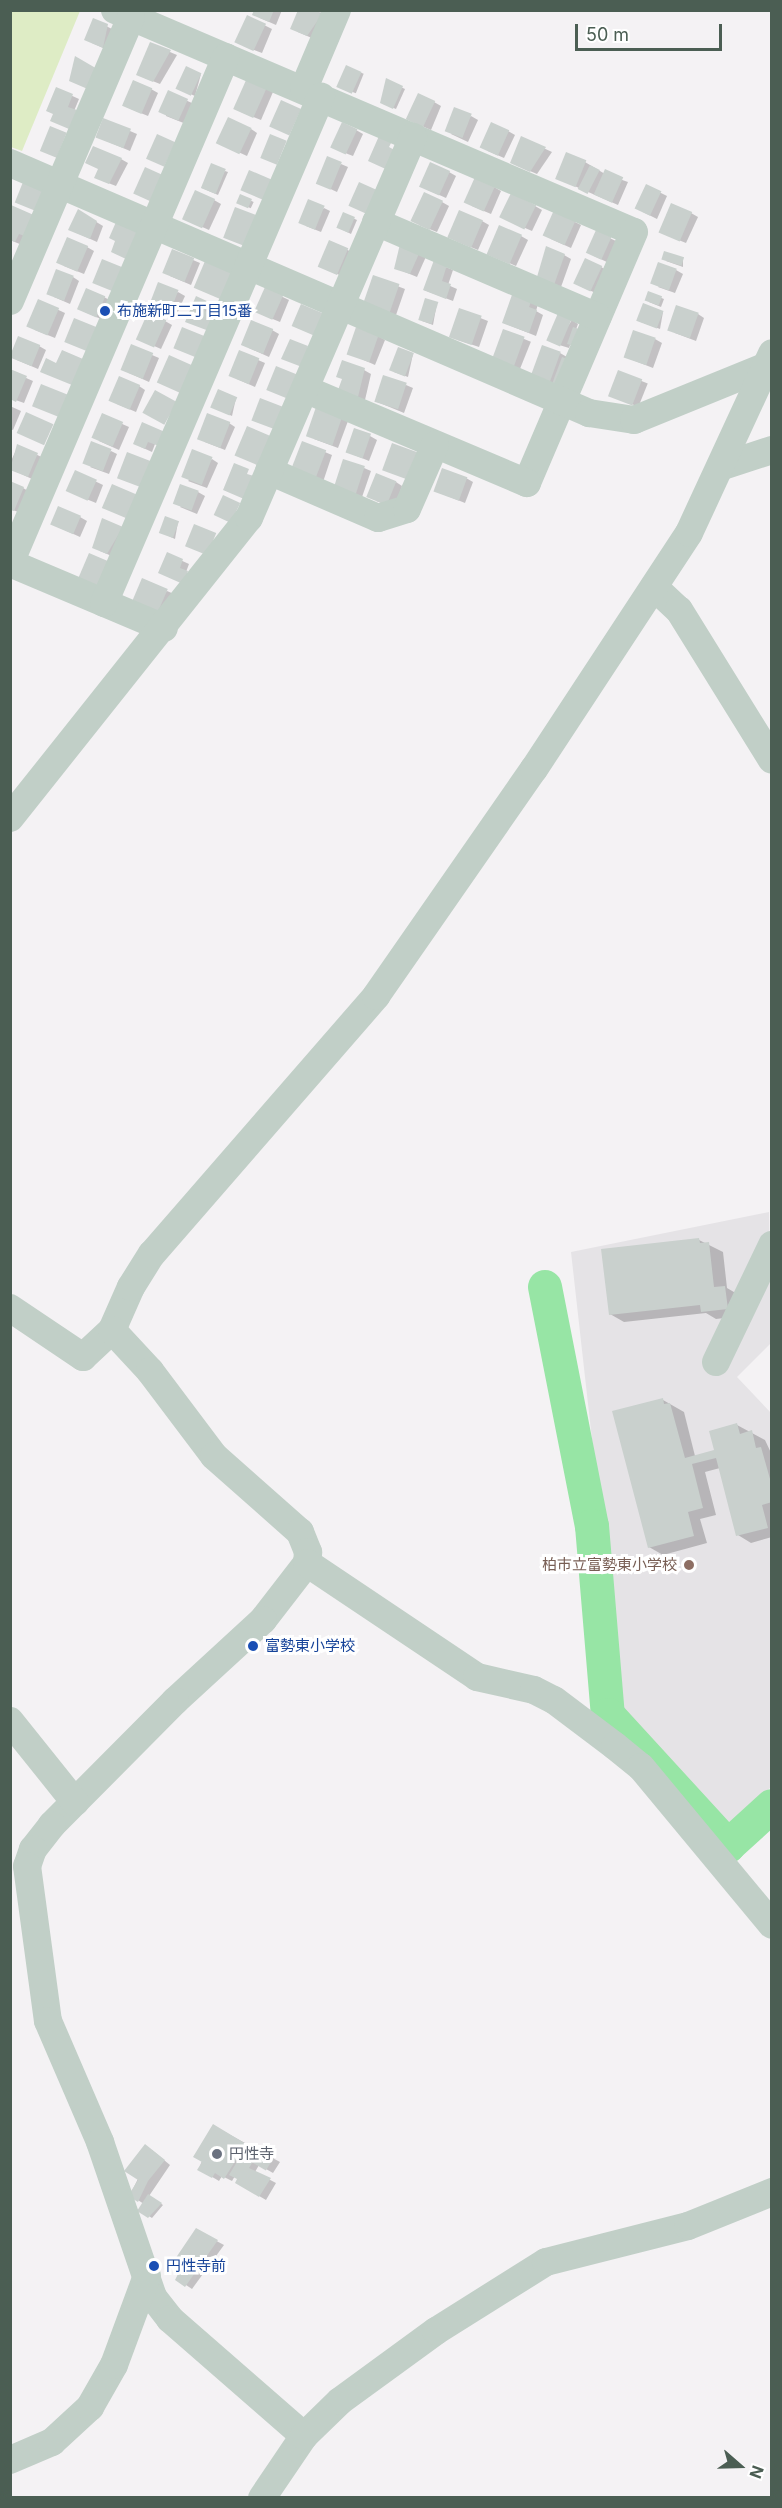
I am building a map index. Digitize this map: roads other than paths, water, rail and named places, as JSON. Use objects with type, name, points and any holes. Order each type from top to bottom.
[{"type":"street","points":[[104,603],[249,266],[313,93],[337,10]]},
{"type":"street","points":[[10,301],[60,185],[123,14],[313,93],[634,232],[527,483],[305,389]]},
{"type":"street","points":[[164,628],[10,563],[226,57]]},
{"type":"street","points":[[10,818],[240,534],[305,389],[413,136]]},
{"type":"street","points":[[10,163],[562,402],[617,420],[634,420],[769,360]]},
{"type":"street","points":[[376,222],[598,317]]},
{"type":"street","points":[[10,1308],[83,1357],[111,1330],[152,1254],[333,1047],[414,945],[689,533],[723,466],[769,360]]},
{"type":"street","points":[[269,471],[378,518],[407,508],[435,445]]},
{"type":"street","points":[[723,466],[771,450]]},
{"type":"street","points":[[654,587],[679,610],[771,760]]},
{"type":"street","points":[[716,1362],[771,1245]]},
{"type":"street","points":[[111,1330],[150,1371],[213,1456],[300,1532],[306,1543],[307,1563],[255,1627],[75,1802],[33,1849],[27,1866],[34,1935],[48,2021],[100,2142],[153,2297],[170,2319],[304,2436]]},
{"type":"street","points":[[307,1563],[477,1677],[534,1690],[554,1700],[615,1746],[641,1767],[771,1925]]},
{"type":"street","points":[[10,1721],[75,1802]]},
{"type":"street","points":[[262,2498],[304,2436],[340,2401],[398,2357],[546,2262],[688,2226],[771,2192]]},
{"type":"street","points":[[10,2460],[52,2442],[90,2407],[114,2365],[147,2276]]},
{"type":"waterway","points":[[545,1287],[592,1526],[608,1715],[728,1846],[772,1806]]},
{"type":"place","name":"布施新町二丁目15番","points":[[105,311]]},
{"type":"place","name":"柏市立富勢東小学校","points":[[689,1565]]},
{"type":"place","name":"富勢東小学校","points":[[253,1646]]},
{"type":"place","name":"円性寺","points":[[217,2154]]},
{"type":"place","name":"円性寺前","points":[[154,2266]]}]
